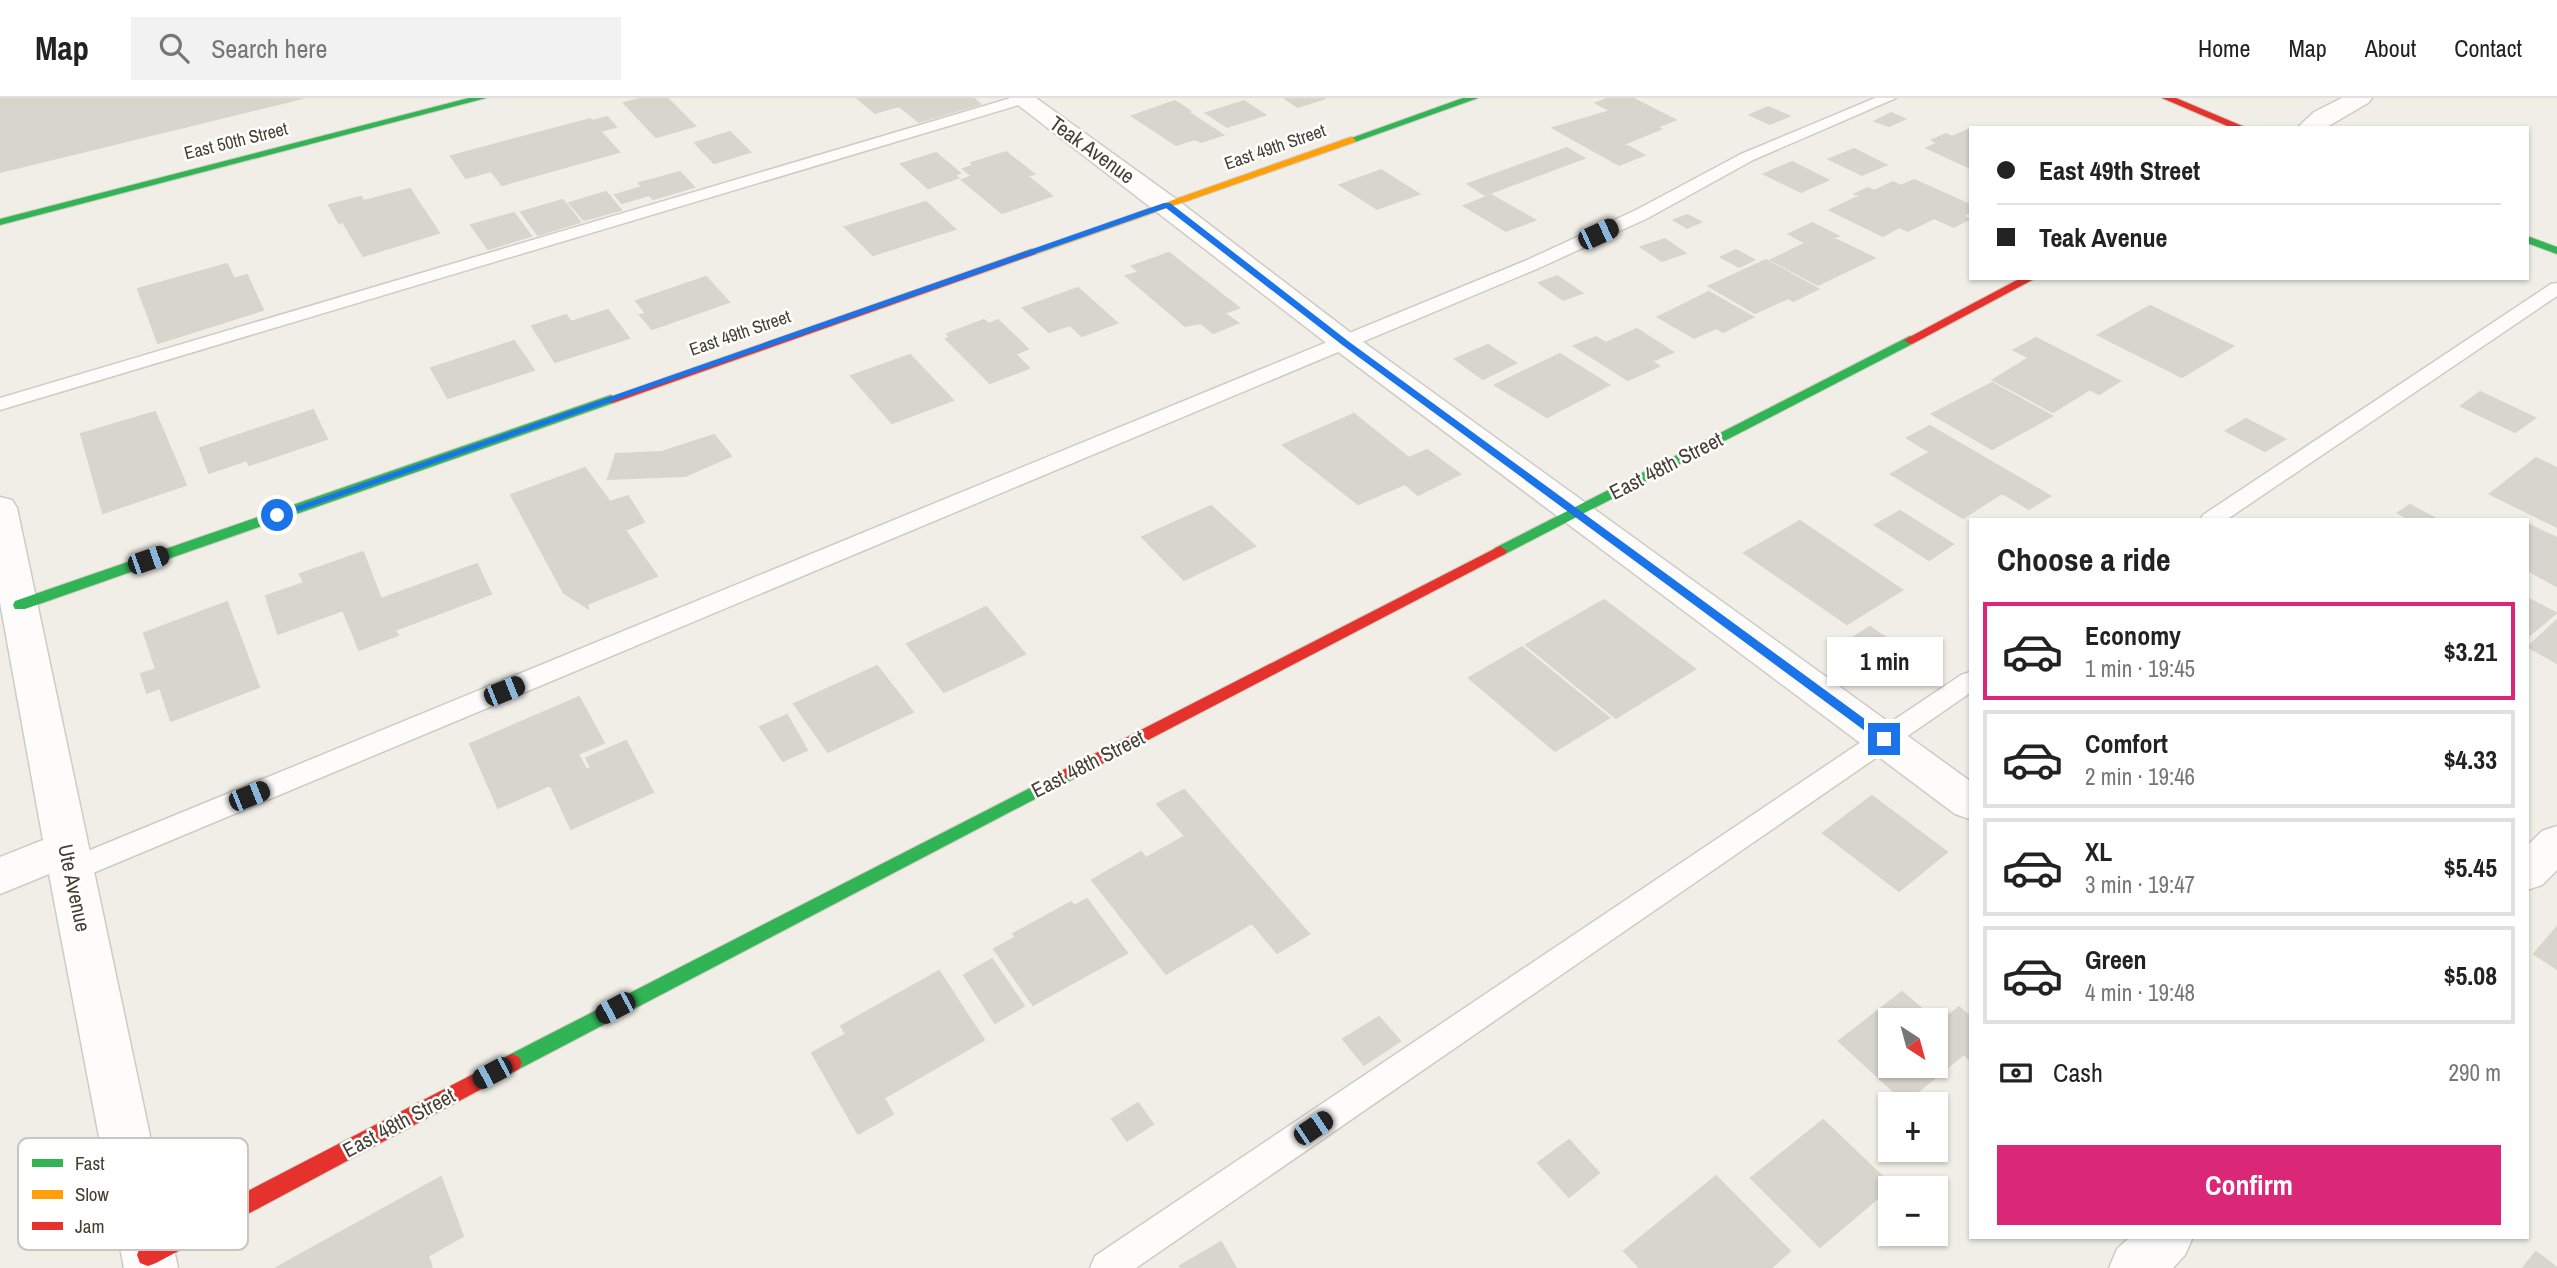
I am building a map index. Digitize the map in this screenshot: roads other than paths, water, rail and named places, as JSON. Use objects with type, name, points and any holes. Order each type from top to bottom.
[{"type":"street","name":"East 50th Street","points":[[0,222],[481,98]]},
{"type":"street","name":"Teak Avenue","points":[[1024,98],[1345,342],[1969,802]]},
{"type":"street","name":"East 49th Street","points":[[20,605],[1473,98]]},
{"type":"street","points":[[2167,98],[2237,126]]},
{"type":"street","points":[[2312,126],[2360,98]]},
{"type":"street","points":[[2529,240],[2557,251]]},
{"type":"street","name":"East 48th Street","points":[[248,1209],[640,995],[2026,280]]},
{"type":"street","name":"Ute Avenue","points":[[0,508],[125,1138]]},
{"type":"street","points":[[2529,871],[2557,843]]},
{"type":"street","points":[[0,876],[68,860]]},
{"type":"street","points":[[2136,1268],[2165,1239]]},
{"type":"street","name":"East 48th Street","points":[[150,1262],[172,1250]]},
{"type":"lane","points":[[0,404],[1024,98]]},
{"type":"lane","points":[[68,860],[1345,342],[1545,258],[1642,214],[1747,157],[1888,98]]},
{"type":"lane","points":[[2214,518],[2557,288]]},
{"type":"lane","points":[[1107,1268],[1969,682]]}]
